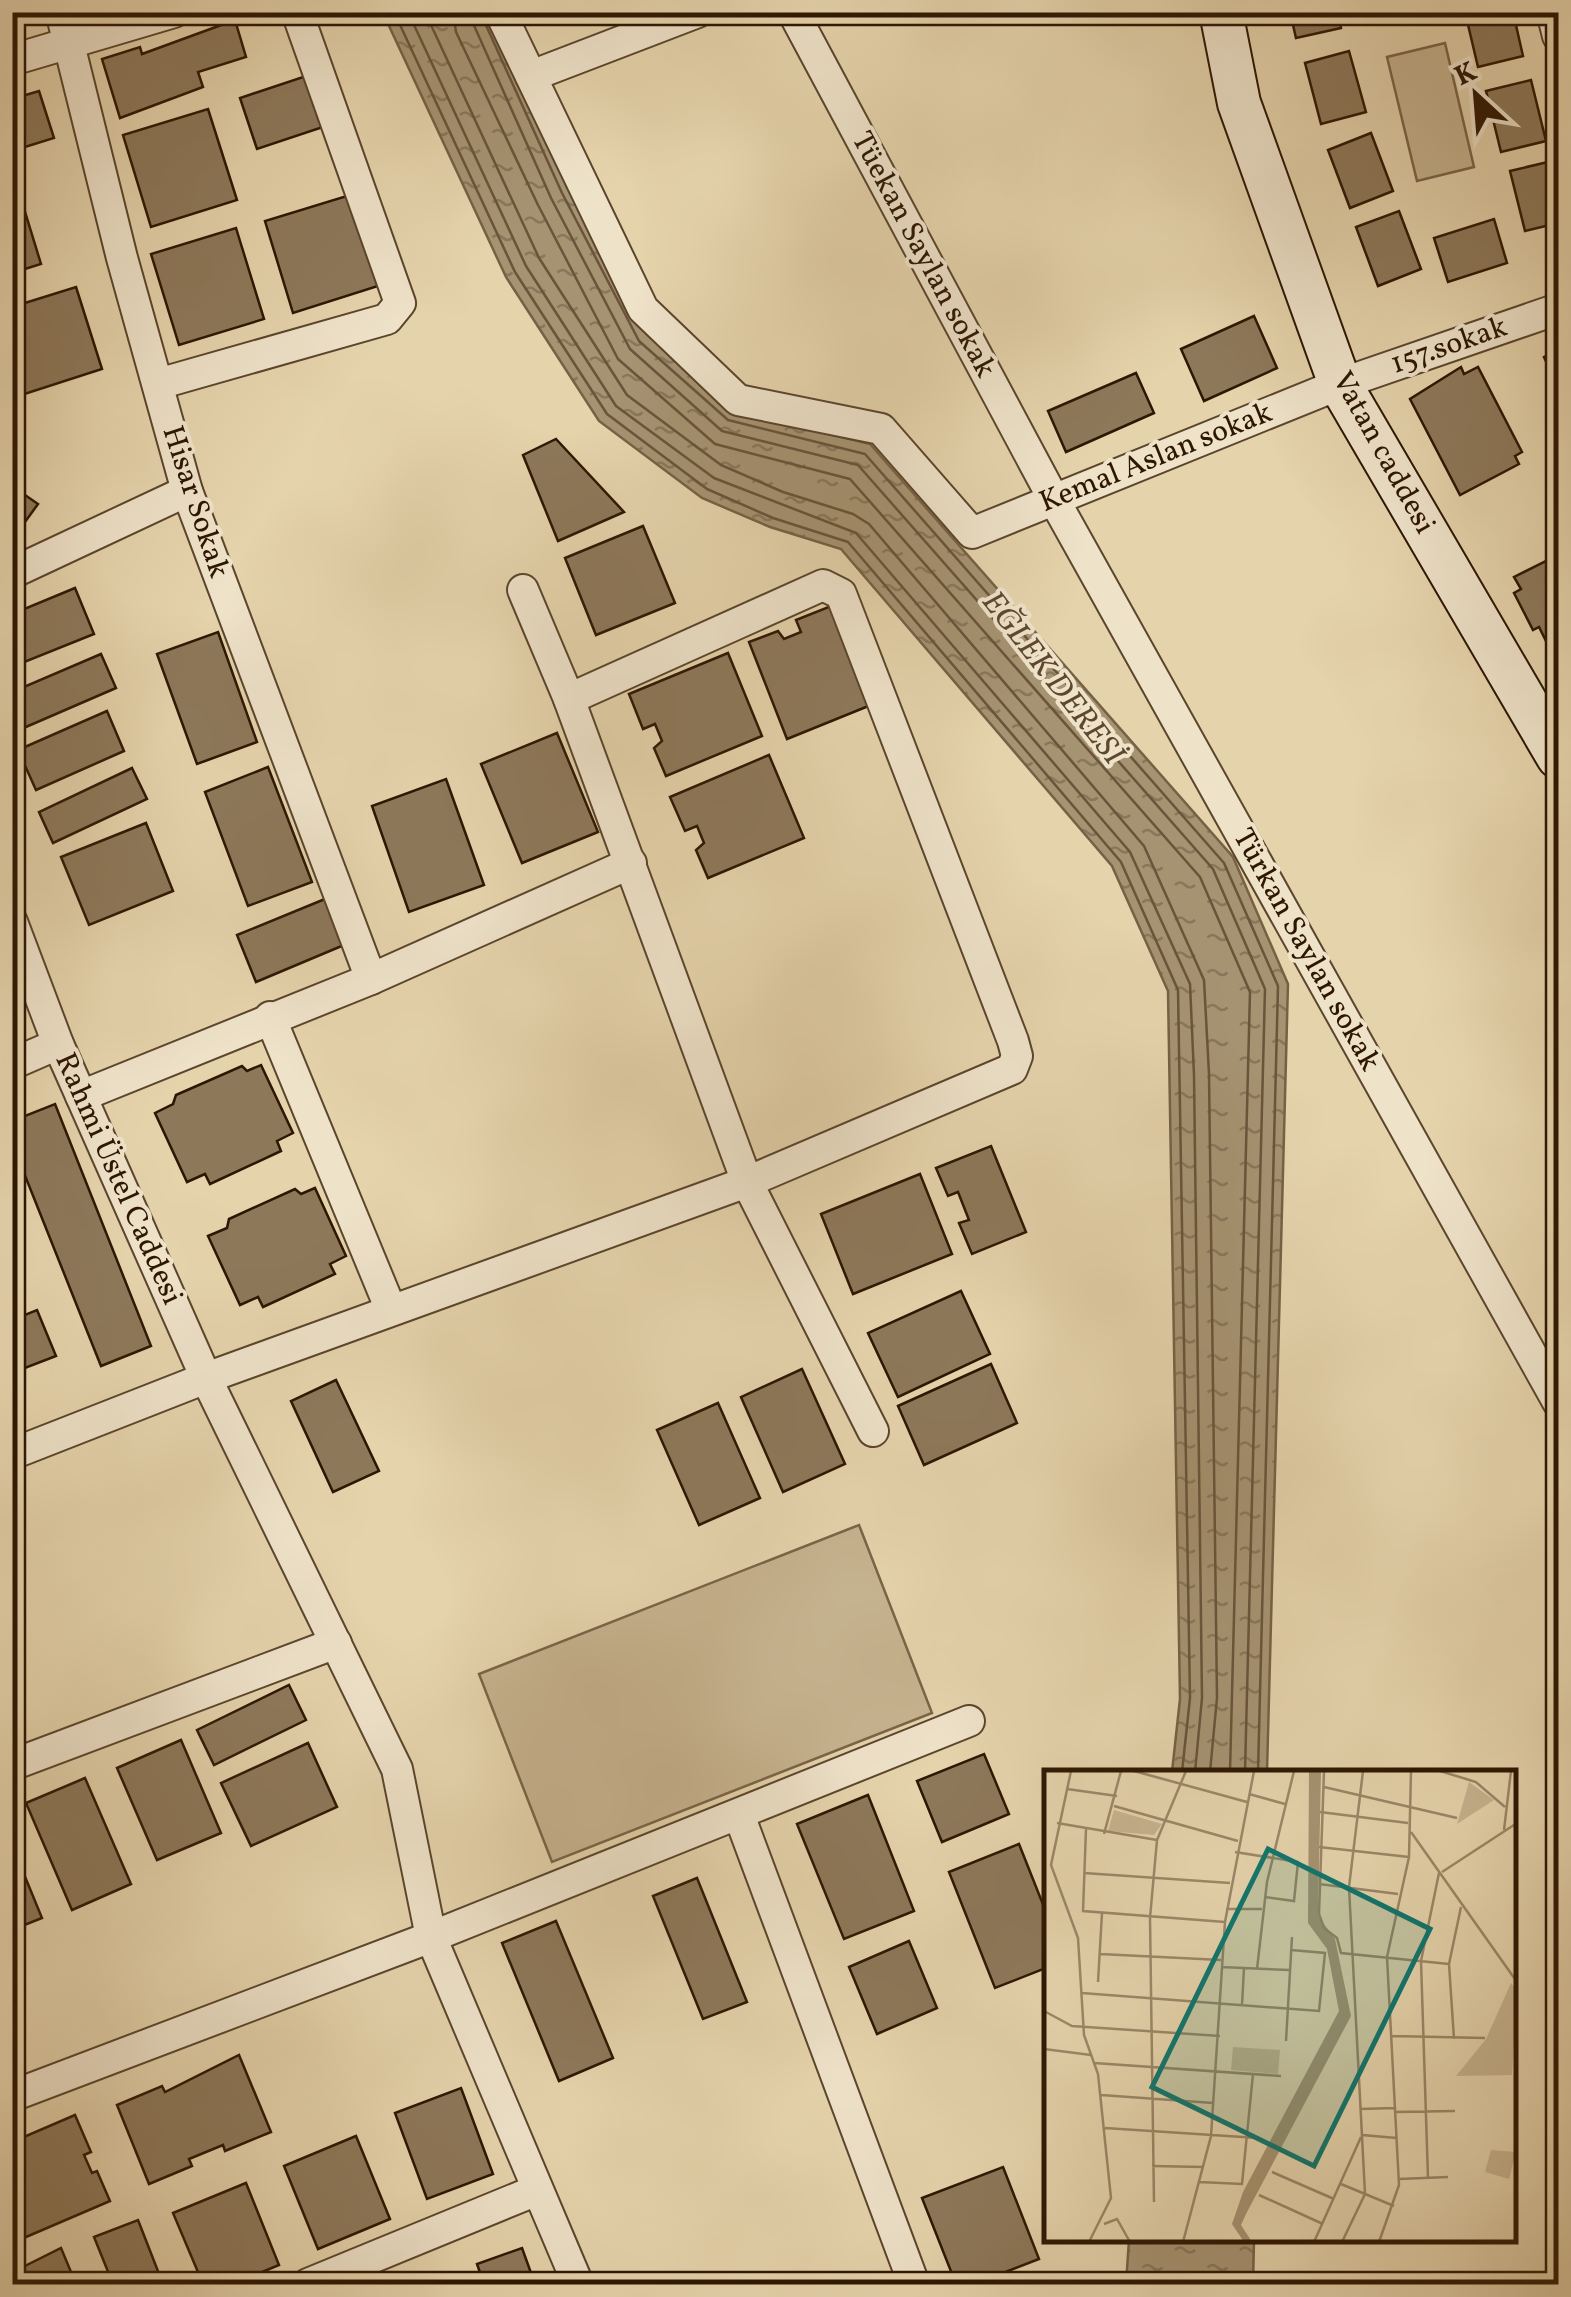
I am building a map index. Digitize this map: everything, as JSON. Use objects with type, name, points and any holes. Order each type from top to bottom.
[{"type":"street","name":"Hisar Sokak","points":[[60,12],[187,491],[371,979]]},
{"type":"street","points":[[12,60],[174,12]]},
{"type":"street","points":[[158,384],[387,319],[400,303],[297,12]]},
{"type":"street","points":[[500,12],[531,76],[698,12]]},
{"type":"street","name":"Tüekan Saylan sokak","points":[[794,12],[1053,498]]},
{"type":"street","name":"Vatan caddesi","points":[[1220,12],[1238,103],[1340,384],[1558,757]]},
{"type":"street","points":[[1552,12],[1558,36]]},
{"type":"street","name":"Kemal Aslan sokak","points":[[531,76],[643,309],[738,400],[881,430],[972,533],[1340,384]]},
{"type":"street","name":"157.sokak","points":[[1340,384],[1558,309]]},
{"type":"street","points":[[12,573],[187,491]]},
{"type":"street","name":"Türkan Saylan sokak","points":[[1053,498],[1558,1402]]},
{"type":"street","points":[[12,1454],[206,1378],[747,1182],[1012,1069],[1017,1056],[1013,1041],[841,594],[824,585],[569,699]]},
{"type":"street","points":[[523,590],[569,699],[747,1182],[873,1431]]},
{"type":"street","points":[[81,1096],[371,979],[631,863]]},
{"type":"street","name":"Rahmi Üstel Caddesi","points":[[12,922],[58,1044],[206,1378],[397,1769],[430,1937],[578,2284]]},
{"type":"street","points":[[270,1018],[392,1310]]},
{"type":"street","points":[[12,1064],[58,1044]]},
{"type":"street","points":[[12,1765],[336,1643]]},
{"type":"street","points":[[12,2096],[430,1937],[969,1721]]},
{"type":"street","points":[[739,1814],[914,2284]]},
{"type":"street","points":[[308,2284],[537,2190]]},
{"type":"shaded area","points":[[1445,43],[1474,167],[1417,181],[1387,57]]},
{"type":"shaded area","points":[[859,1525],[932,1713],[552,1862],[479,1674]]},
{"type":"water","name":"EĞLEK DERESİ","points":[[383,13],[489,13],[647,334],[733,411],[870,444],[1233,857],[1288,984],[1267,1770],[1172,1770],[1180,1699],[1168,991],[1112,866],[841,549],[770,527],[702,498],[599,421],[506,277]]},
{"type":"water","points":[[1129,2242],[1254,2242],[1253,2284],[1126,2284]]},
{"type":"building","points":[[1290,12],[1338,12],[1341,28],[1296,38]]},
{"type":"building","points":[[1465,12],[1513,12],[1523,56],[1478,67]]},
{"type":"building","points":[[235,20],[246,57],[198,72],[203,87],[120,118],[102,59],[140,47],[142,54]]},
{"type":"building","points":[[1349,51],[1366,112],[1321,124],[1305,63]]},
{"type":"building","points":[[306,76],[323,127],[257,149],[240,98]]},
{"type":"building","points":[[1531,80],[1546,141],[1501,152],[1486,91]]},
{"type":"building","points":[[39,91],[54,138],[12,151],[12,99]]},
{"type":"building","points":[[208,109],[237,200],[151,227],[123,135]]},
{"type":"building","points":[[1371,133],[1393,191],[1350,208],[1328,150]]},
{"type":"building","points":[[1556,160],[1558,223],[1525,231],[1510,171]]},
{"type":"building","points":[[15,179],[41,264],[12,273],[12,180]]},
{"type":"building","points":[[350,195],[378,286],[293,313],[265,221]]},
{"type":"building","points":[[1399,211],[1421,269],[1378,286],[1356,227]]},
{"type":"building","points":[[1494,219],[1507,263],[1448,282],[1434,238]]},
{"type":"building","points":[[236,228],[264,319],[179,345],[151,254]]},
{"type":"building","points":[[76,287],[102,369],[12,398],[12,307]]},
{"type":"building","points":[[1254,316],[1277,368],[1204,401],[1181,349]]},
{"type":"building","points":[[1558,350],[1558,387],[1544,357]]},
{"type":"building","points":[[1461,367],[1464,374],[1478,367],[1522,452],[1515,456],[1519,464],[1460,495],[1410,399]]},
{"type":"building","points":[[1136,373],[1154,413],[1066,452],[1048,411]]},
{"type":"building","points":[[556,439],[624,512],[558,541],[523,455]]},
{"type":"building","points":[[12,486],[38,504],[12,540]]},
{"type":"building","points":[[643,526],[675,603],[596,635],[565,558]]},
{"type":"building","points":[[1558,555],[1558,635],[1546,641],[1539,627],[1533,630],[1514,593],[1521,589],[1514,577]]},
{"type":"building","points":[[75,588],[94,634],[12,667],[12,614]]},
{"type":"building","points":[[831,606],[871,705],[787,739],[749,642],[778,631],[784,639],[801,632],[796,620]]},
{"type":"building","points":[[218,632],[257,742],[197,764],[157,654]]},
{"type":"building","points":[[728,653],[762,736],[666,776],[654,748],[662,741],[655,724],[643,729],[629,694]]},
{"type":"building","points":[[101,654],[116,688],[12,733],[12,692]]},
{"type":"building","points":[[107,711],[124,751],[36,790],[18,750]]},
{"type":"building","points":[[557,733],[598,832],[522,863],[481,764]]},
{"type":"building","points":[[769,755],[804,838],[708,878],[696,850],[704,843],[697,826],[685,831],[670,797]]},
{"type":"building","points":[[268,767],[312,882],[248,906],[205,792]]},
{"type":"building","points":[[132,768],[147,799],[53,843],[39,812]]},
{"type":"building","points":[[446,779],[484,885],[409,912],[372,806]]},
{"type":"building","points":[[146,823],[173,891],[89,925],[61,857]]},
{"type":"building","points":[[325,899],[344,945],[256,982],[237,935]]},
{"type":"building","points":[[261,1065],[293,1133],[277,1141],[281,1151],[210,1184],[205,1174],[187,1182],[155,1113],[173,1104],[176,1095],[242,1066],[247,1071]]},
{"type":"building","points":[[55,1104],[151,1346],[101,1366],[12,1143],[12,1121]]},
{"type":"building","points":[[991,1146],[1026,1232],[972,1254],[959,1223],[969,1220],[958,1192],[948,1196],[936,1168]]},
{"type":"building","points":[[920,1174],[952,1254],[853,1294],[821,1214]]},
{"type":"building","points":[[315,1188],[346,1256],[330,1264],[335,1274],[263,1307],[258,1297],[240,1305],[208,1236],[227,1228],[229,1219],[295,1189],[301,1194]]},
{"type":"building","points":[[961,1291],[990,1354],[898,1397],[868,1333]]},
{"type":"building","points":[[37,1310],[56,1356],[12,1373],[12,1320]]},
{"type":"building","points":[[991,1364],[1017,1423],[924,1465],[898,1406]]},
{"type":"building","points":[[802,1369],[845,1464],[783,1492],[741,1397]]},
{"type":"building","points":[[336,1380],[379,1471],[333,1492],[291,1401]]},
{"type":"building","points":[[718,1403],[760,1498],[699,1525],[657,1430]]},
{"type":"building","points":[[289,1685],[306,1720],[214,1765],[197,1730]]},
{"type":"building","points":[[181,1740],[221,1833],[157,1860],[117,1768]]},
{"type":"building","points":[[308,1743],[337,1807],[251,1846],[221,1783]]},
{"type":"building","points":[[984,1754],[1009,1814],[942,1842],[917,1781]]},
{"type":"building","points":[[85,1778],[131,1884],[72,1910],[26,1803]]},
{"type":"building","points":[[868,1795],[914,1911],[844,1939],[797,1824]]},
{"type":"building","points":[[1019,1844],[1044,1907],[1044,1969],[995,1988],[949,1872]]},
{"type":"building","points":[[12,1845],[42,1918],[12,1930]]},
{"type":"building","points":[[697,1878],[747,2002],[703,2019],[653,1896]]},
{"type":"building","points":[[556,1921],[613,2058],[559,2081],[502,1943]]},
{"type":"building","points":[[909,1941],[937,2008],[877,2034],[849,1967]]},
{"type":"building","points":[[239,2055],[271,2132],[225,2151],[223,2145],[189,2159],[192,2166],[149,2184],[117,2105],[162,2086],[165,2092]]},
{"type":"building","points":[[461,2088],[493,2174],[427,2199],[395,2113]]},
{"type":"building","points":[[75,2115],[91,2152],[84,2155],[92,2173],[97,2171],[110,2201],[12,2243],[12,2142]]},
{"type":"building","points":[[356,2136],[390,2219],[318,2249],[284,2166]]},
{"type":"building","points":[[1003,2167],[1039,2259],[974,2284],[956,2284],[922,2198]]},
{"type":"building","points":[[246,2183],[279,2265],[233,2284],[203,2284],[173,2213]]},
{"type":"building","points":[[138,2220],[163,2284],[113,2284],[94,2237]]},
{"type":"building","points":[[61,2248],[76,2284],[22,2284],[15,2271]]},
{"type":"building","points":[[522,2248],[535,2284],[484,2284],[477,2264]]}]
